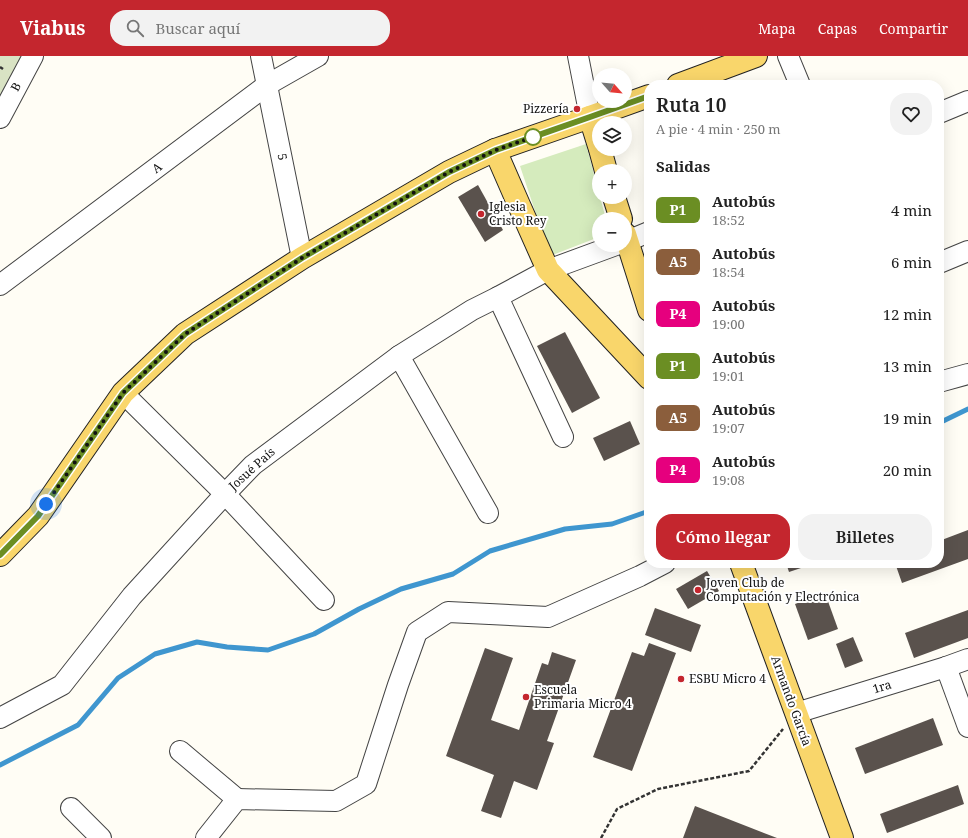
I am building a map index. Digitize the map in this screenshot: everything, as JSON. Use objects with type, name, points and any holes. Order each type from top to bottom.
[{"type":"main road","points":[[691,80],[756,56]]},
{"type":"main road","points":[[0,555],[38,516],[123,393],[185,334],[302,258],[449,172],[496,150],[644,98]]},
{"type":"main road","points":[[590,117],[592,123]]},
{"type":"main road","points":[[496,150],[548,270],[644,373]]},
{"type":"main road","points":[[627,252],[644,297]]},
{"type":"main road","name":"Armando García","points":[[743,568],[842,838]]},
{"type":"street","name":"B","points":[[0,118],[33,56]]},
{"type":"street","name":"5","points":[[261,56],[302,258]]},
{"type":"street","name":"A","points":[[0,285],[267,85],[318,56]]},
{"type":"street","points":[[578,56],[590,117]]},
{"type":"street","points":[[788,56],[798,80]]},
{"type":"street","points":[[944,111],[968,101]]},
{"type":"street","points":[[632,237],[644,234]]},
{"type":"street","points":[[944,261],[968,251]]},
{"type":"street","name":"Josué País","points":[[0,718],[62,685],[132,596],[253,465],[399,356],[472,310],[498,298],[548,270],[593,252]]},
{"type":"street","points":[[498,298],[563,437]]},
{"type":"street","points":[[399,356],[488,514]]},
{"type":"street","points":[[944,381],[968,374]]},
{"type":"street","points":[[123,393],[225,494],[324,600]]},
{"type":"street","points":[[180,751],[237,799],[336,801],[366,784],[417,632],[448,612],[548,617],[655,568]]},
{"type":"street","name":"1ra","points":[[796,713],[968,659]]},
{"type":"street","points":[[946,667],[968,727]]},
{"type":"street","points":[[206,838],[237,799]]},
{"type":"street","points":[[71,808],[101,838]]},
{"type":"path","points":[[601,838],[617,809],[658,789],[749,771],[796,713]]},
{"type":"green space","points":[[0,56],[25,56],[0,101]]},
{"type":"green space","points":[[586,144],[592,167],[592,204],[602,204],[604,212],[592,212],[592,240],[550,256],[520,166]]},
{"type":"building","name":"Iglesia Cristo Rey","points":[[478,185],[503,230],[485,242],[458,197]]},
{"type":"building","points":[[565,332],[600,398],[572,413],[537,346]]},
{"type":"building","points":[[630,421],[640,444],[604,461],[593,438]]},
{"type":"building","points":[[968,530],[968,559],[944,568],[944,539]]},
{"type":"building","points":[[788,568],[801,568],[789,572]]},
{"type":"building","points":[[897,568],[943,568],[902,583]]},
{"type":"building","name":"Joven Club de Computación y Electrónica","points":[[707,571],[719,591],[688,609],[676,589]]},
{"type":"building","points":[[825,593],[838,629],[808,640],[795,604]]},
{"type":"building","points":[[655,608],[701,625],[691,652],[645,635]]},
{"type":"building","points":[[968,610],[968,638],[914,658],[905,633]]},
{"type":"building","points":[[853,637],[863,661],[845,668],[836,644]]},
{"type":"building","points":[[649,643],[676,653],[632,771],[593,757],[632,652],[644,656]]},
{"type":"building","points":[[485,648],[513,658],[491,720],[519,730],[542,663],[548,665],[552,652],[576,660],[547,741],[554,743],[537,790],[514,781],[501,818],[481,811],[494,775],[446,756]]},
{"type":"building","points":[[933,718],[943,745],[865,774],[855,748]]},
{"type":"building","points":[[958,785],[964,804],[887,833],[880,814]]},
{"type":"building","points":[[695,806],[777,838],[683,838]]},
{"type":"waterway","points":[[944,421],[968,409]]},
{"type":"waterway","points":[[0,765],[78,725],[118,678],[155,654],[197,642],[227,647],[268,650],[314,634],[359,609],[401,589],[453,574],[490,551],[565,529],[612,524],[644,513]]},
{"type":"bus line","name":"P1","points":[[0,555],[38,516],[123,393],[185,334],[302,258],[449,172],[496,150],[644,98]]},
{"type":"place","name":"Pizzería","points":[[577,109]]},
{"type":"place","name":"Iglesia Cristo Rey","points":[[481,214]]},
{"type":"place","name":"Joven Club de Computación y Electrónica","points":[[698,590]]},
{"type":"place","name":"ESBU Micro 4","points":[[681,679]]},
{"type":"place","name":"Escuela Primaria Micro 4","points":[[526,697]]},
{"type":"route","points":[[46,504],[123,393],[185,334],[302,258],[449,172],[496,150],[536,136],[533,137]]}]
